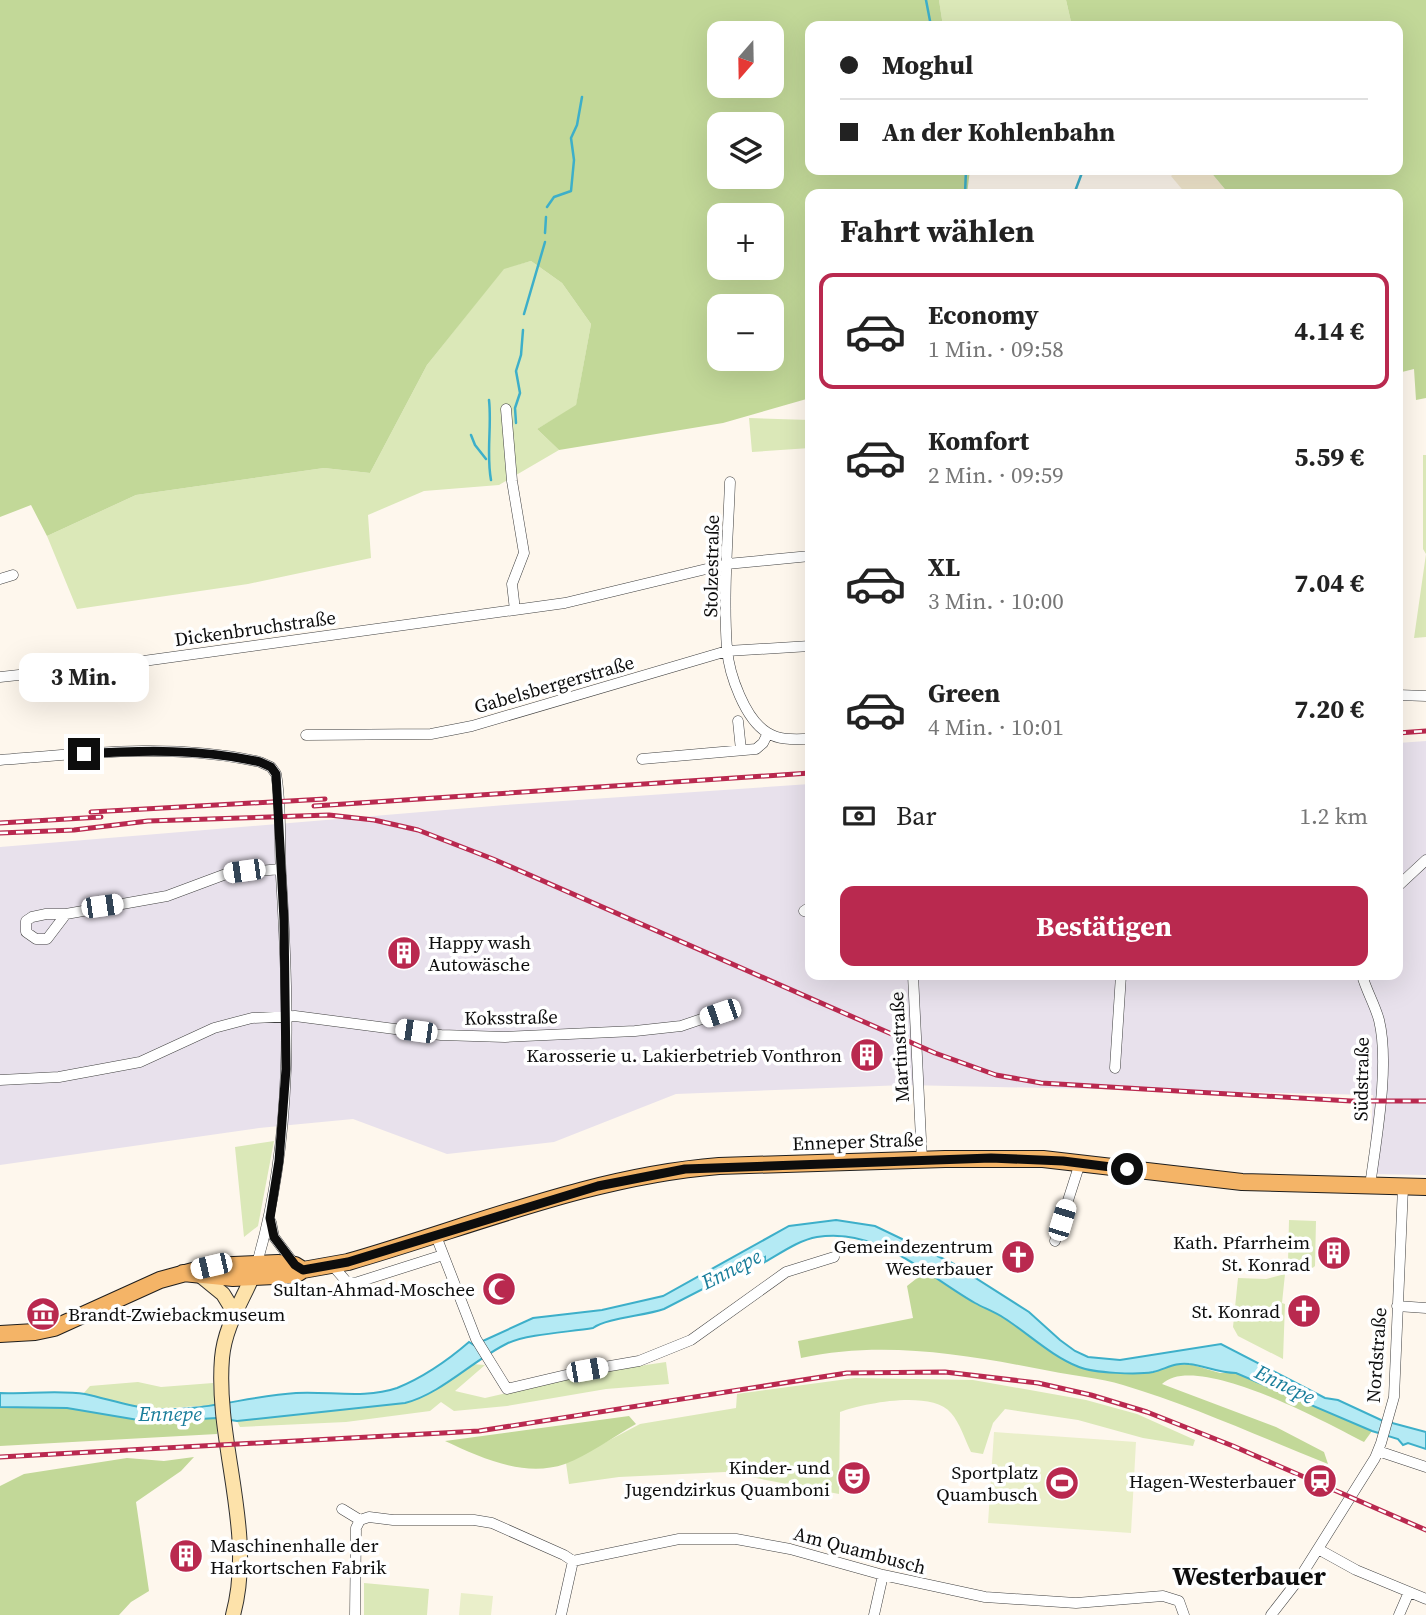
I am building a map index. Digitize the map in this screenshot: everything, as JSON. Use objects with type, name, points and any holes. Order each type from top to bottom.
[{"type":"main road","name":"Enneper Straße","points":[[0,1334],[54,1328],[159,1280],[211,1266],[295,1275],[299,1267],[333,1266],[598,1186],[675,1170],[719,1166],[1002,1158],[1080,1163],[1228,1181],[1426,1187]]},
{"type":"main road","name":"Enneper Straße","points":[[183,1273],[201,1276],[255,1270]]},
{"type":"main road","points":[[238,1612],[240,1550],[223,1397],[222,1355],[234,1312],[255,1270]]},
{"type":"main road","points":[[201,1276],[223,1294],[234,1312]]},
{"type":"street","points":[[506,409],[512,481],[524,553],[512,584],[515,610]]},
{"type":"street","name":"Stolzestraße","points":[[727,651],[730,482]]},
{"type":"street","name":"Dickenbruchstraße","points":[[0,677],[129,663],[565,603],[727,564],[805,556]]},
{"type":"street","points":[[0,579],[13,575]]},
{"type":"street","name":"Gabelsbergerstraße","points":[[306,735],[431,734],[472,726],[727,651],[805,646]]},
{"type":"street","points":[[727,651],[737,690],[757,725],[778,738],[805,739]]},
{"type":"street","points":[[1403,695],[1426,696]]},
{"type":"street","points":[[738,721],[741,750]]},
{"type":"street","points":[[642,760],[756,749],[768,733]]},
{"type":"street","points":[[0,760],[136,750],[188,752],[260,762],[271,767],[276,774],[286,1016],[285,1100],[270,1218],[255,1270]]},
{"type":"street","points":[[1403,881],[1426,860]]},
{"type":"street","points":[[66,914],[167,896],[226,874],[280,869]]},
{"type":"street","name":"Martinstraße","points":[[913,980],[922,1160]]},
{"type":"street","points":[[1115,1068],[1121,980]]},
{"type":"street","name":"Südstraße","points":[[1364,980],[1379,1019],[1382,1041],[1380,1109],[1370,1186]]},
{"type":"street","name":"Koksstraße","points":[[0,1080],[59,1077],[140,1062],[214,1028],[252,1018],[315,1017],[442,1035],[505,1037],[635,1031],[681,1026],[734,1008]]},
{"type":"street","points":[[1055,1241],[1080,1163]]},
{"type":"street","name":"Nordstraße","points":[[1270,1615],[1299,1579],[1380,1447],[1391,1410],[1403,1187]]},
{"type":"street","points":[[270,1218],[274,1237],[299,1267]]},
{"type":"street","points":[[436,1236],[476,1339],[507,1389],[639,1361],[691,1340],[786,1272],[834,1257]]},
{"type":"street","points":[[333,1266],[346,1280],[355,1283],[443,1255]]},
{"type":"street","points":[[1397,1306],[1426,1308]]},
{"type":"street","points":[[1380,1447],[1426,1467]]},
{"type":"street","points":[[342,1508],[360,1520]]},
{"type":"street","points":[[355,1615],[356,1528],[360,1520],[369,1517],[393,1520],[458,1518],[492,1523],[518,1532],[573,1561],[561,1615]]},
{"type":"street","name":"Am Quambusch","points":[[573,1561],[679,1539],[736,1539],[790,1549],[883,1575],[985,1597],[1076,1603],[1168,1597],[1179,1601],[1184,1615]]},
{"type":"street","points":[[1318,1549],[1356,1570],[1426,1599]]},
{"type":"street","points":[[874,1615],[883,1575]]},
{"type":"street","points":[[1399,1615],[1409,1592]]},
{"type":"shaded area","points":[[1213,175],[1225,189],[1182,189],[1171,176]]},
{"type":"shaded area","points":[[1426,741],[1426,1175],[1369,1174],[1373,1095],[905,1085],[676,1094],[554,1142],[447,1154],[353,1119],[259,1128],[0,1165],[0,847],[505,805],[805,784],[805,980],[1403,980],[1403,743]]},
{"type":"green space","points":[[0,0],[939,0],[942,21],[805,21],[805,175],[969,175],[968,189],[805,189],[805,399],[723,423],[559,450],[537,429],[576,405],[591,324],[562,283],[531,261],[504,269],[427,365],[370,473],[324,468],[136,495],[47,536],[31,505],[0,517]]},
{"type":"green space","points":[[939,0],[1066,0],[1071,21],[942,21]]},
{"type":"green space","points":[[1066,0],[1426,0],[1426,398],[1416,400],[1414,369],[1403,372],[1403,189],[1225,189],[1213,175],[1403,175],[1403,21],[1071,21]]},
{"type":"green space","points":[[531,261],[562,283],[591,324],[576,406],[537,429],[559,450],[499,485],[424,491],[368,515],[371,558],[248,584],[77,609],[47,536],[136,495],[324,468],[370,473],[427,365],[504,268]]},
{"type":"green space","points":[[749,418],[805,420],[805,448],[752,452]]},
{"type":"green space","points":[[1423,455],[1426,455],[1426,554],[1423,549]]},
{"type":"green space","points":[[1426,554],[1426,637],[1414,638]]},
{"type":"green space","points":[[274,1141],[258,1226],[244,1237],[235,1147]]},
{"type":"green space","points":[[1289,1220],[1316,1221],[1315,1266],[1309,1271],[1298,1271],[1288,1262]]},
{"type":"green space","points":[[926,1271],[1003,1317],[1042,1346],[1080,1368],[1098,1372],[1153,1372],[1172,1365],[1189,1364],[1220,1373],[1236,1373],[1372,1431],[1364,1442],[1262,1394],[1203,1376],[1179,1376],[1162,1384],[1276,1427],[1324,1452],[1328,1464],[1175,1402],[1105,1381],[926,1352],[863,1350],[801,1358],[798,1341],[913,1318],[907,1286]]},
{"type":"green space","points":[[1285,1274],[1282,1303],[1285,1304],[1283,1359],[1238,1336],[1233,1327],[1238,1278],[1266,1279]]},
{"type":"green space","points":[[666,1362],[669,1384],[606,1389],[507,1406],[454,1411],[441,1402],[430,1411],[346,1422],[240,1427],[237,1421],[405,1403],[426,1395],[472,1364],[485,1365],[455,1391],[485,1398],[598,1372]]},
{"type":"green space","points":[[855,1378],[973,1380],[1086,1400],[1137,1414],[1195,1440],[1193,1446],[1143,1438],[1078,1420],[1005,1409],[993,1423],[983,1454],[971,1452],[954,1417],[942,1406],[929,1402],[898,1400],[840,1412],[839,1494],[725,1472],[619,1477],[569,1484],[566,1463],[640,1424],[736,1408],[737,1394]]},
{"type":"green space","points":[[138,1382],[161,1387],[213,1383],[215,1405],[154,1409],[118,1404],[83,1394],[90,1386]]},
{"type":"green space","points":[[0,1407],[67,1408],[150,1422],[218,1418],[217,1434],[0,1446]]},
{"type":"green space","points":[[629,1416],[636,1424],[583,1456],[550,1468],[534,1469],[504,1464],[445,1441]]},
{"type":"green space","name":"Sportplatz Quambusch","points":[[994,1432],[1136,1442],[1131,1533],[988,1523]]},
{"type":"green space","points":[[194,1457],[181,1471],[136,1502],[149,1591],[131,1602],[119,1615],[0,1615],[0,1486],[24,1474],[127,1458],[164,1461]]},
{"type":"green space","points":[[364,1583],[429,1589],[427,1615],[364,1615]]},
{"type":"green space","points":[[461,1593],[493,1596],[491,1615],[459,1615]]},
{"type":"water","name":"Ennepe","points":[[836,1220],[875,1226],[952,1263],[1029,1312],[1060,1340],[1088,1357],[1120,1360],[1221,1344],[1325,1398],[1338,1400],[1381,1420],[1426,1432],[1426,1449],[1408,1443],[1403,1445],[1398,1439],[1372,1431],[1236,1373],[1184,1364],[1137,1373],[1105,1372],[1079,1367],[901,1256],[861,1239],[840,1236],[817,1237],[790,1247],[765,1262],[765,1257],[664,1309],[607,1322],[593,1328],[538,1335],[508,1343],[444,1385],[405,1403],[237,1421],[217,1418],[150,1422],[67,1408],[0,1407],[0,1393],[76,1393],[144,1408],[171,1409],[296,1393],[360,1394],[385,1391],[426,1374],[469,1342],[474,1345],[533,1318],[602,1310],[663,1296],[789,1226]]},
{"type":"waterway","points":[[926,0],[930,21]]},
{"type":"waterway","points":[[547,207],[554,197],[571,191],[574,160],[571,138],[577,125],[582,97]]},
{"type":"waterway","points":[[965,189],[966,175]]},
{"type":"waterway","points":[[1076,189],[1081,175]]},
{"type":"waterway","points":[[545,233],[546,217]]},
{"type":"waterway","points":[[524,314],[545,242]]},
{"type":"waterway","points":[[516,423],[515,408],[520,393],[516,371],[521,355],[523,330]]},
{"type":"waterway","points":[[489,400],[491,480]]},
{"type":"waterway","points":[[471,435],[486,459]]},
{"type":"railway","points":[[1403,733],[1426,731]]},
{"type":"railway","points":[[314,806],[805,773]]},
{"type":"railway","points":[[91,812],[325,799]]},
{"type":"railway","points":[[0,833],[74,830],[148,821],[329,815],[374,820],[418,830],[493,859],[935,1053],[996,1075],[1041,1083],[1351,1101],[1426,1101]]},
{"type":"railway","points":[[0,823],[101,817]]},
{"type":"railway","points":[[0,1457],[479,1431],[847,1373],[945,1372],[1038,1383],[1147,1412],[1233,1446],[1426,1530]]},
{"type":"place","name":"Happy wash Autowäsche","points":[[404,953]]},
{"type":"place","name":"Karosserie u. Lakierbetrieb Vonthron","points":[[867,1055]]},
{"type":"place","name":"Kath. Pfarrheim St. Konrad","points":[[1334,1253]]},
{"type":"place","name":"Gemeindezentrum Westerbauer","points":[[1018,1257]]},
{"type":"place","name":"Sultan-Ahmad-Moschee","points":[[499,1289]]},
{"type":"place","name":"St. Konrad","points":[[1304,1311]]},
{"type":"place","name":"Brandt-Zwiebackmuseum","points":[[43,1314]]},
{"type":"place","name":"Kinder- und Jugendzirkus Quamboni","points":[[854,1478]]},
{"type":"place","name":"Hagen-Westerbauer","points":[[1320,1481]]},
{"type":"place","name":"Sportplatz Quambusch","points":[[1062,1483]]},
{"type":"place","name":"Maschinenhalle der Harkortschen Fabrik","points":[[186,1556]]},
{"type":"district","name":"Westerbauer","points":[[1249,1576]]},
{"type":"route","points":[[84,754],[136,750],[188,752],[260,762],[271,767],[276,774],[284,920],[286,1069],[279,1161],[270,1218],[274,1237],[295,1265],[303,1270],[333,1266],[391,1250],[620,1180],[685,1169],[991,1158],[1063,1161],[1127,1169]]}]
